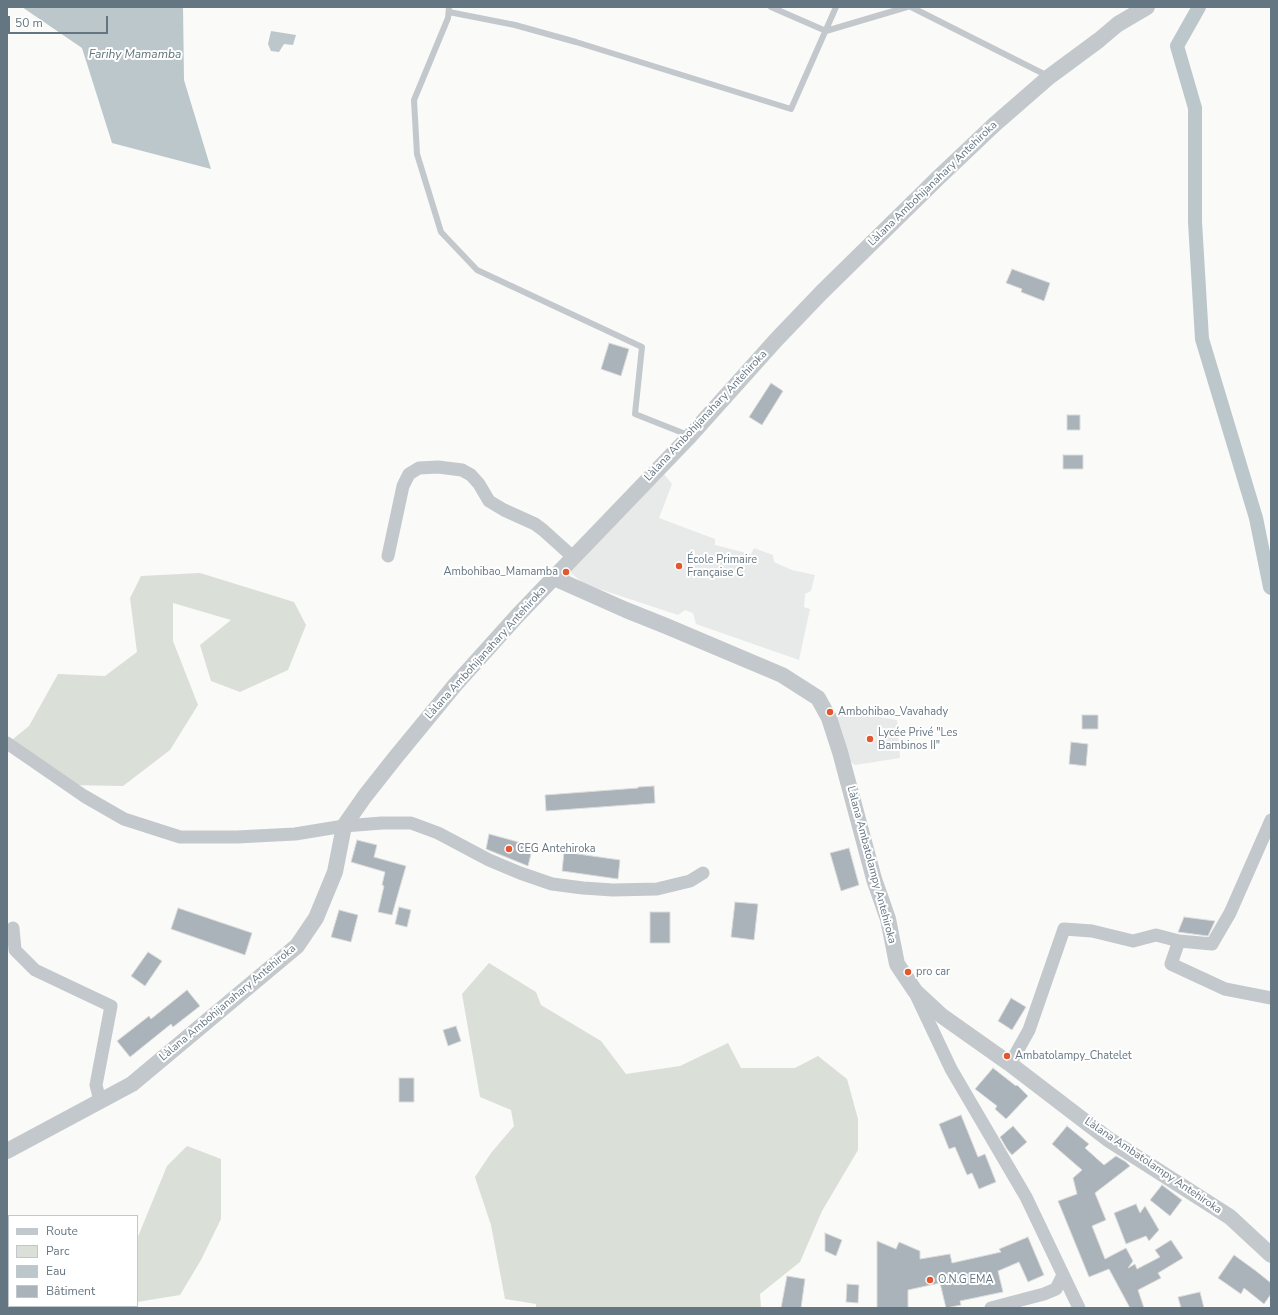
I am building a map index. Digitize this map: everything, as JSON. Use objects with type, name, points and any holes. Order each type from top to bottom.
[{"type":"street","name":"Làlana Ambohijanahary Antehiroka","points":[[7,1150],[132,1084],[297,946],[316,918],[335,872],[344,826],[365,796],[450,691],[518,615],[690,436],[776,340],[821,293],[995,124],[1049,77],[1118,24],[1147,7]]},
{"type":"street","points":[[388,556],[403,486],[409,474],[419,468],[438,467],[462,470],[471,475],[479,484],[489,501],[504,510],[535,524],[573,557]]},
{"type":"street","name":"Làlana Ambatolampy Antehiroka","points":[[554,578],[782,676],[818,698],[829,718],[840,752],[874,879],[888,919],[897,964],[915,991],[942,1016],[1010,1064],[1108,1139],[1230,1217],[1271,1255]]},
{"type":"street","points":[[7,743],[84,796],[124,819],[180,837],[237,837],[295,834],[344,826],[382,823],[411,823],[438,833],[489,860],[552,884],[612,890],[658,889],[690,881],[703,873]]},
{"type":"street","points":[[1010,1064],[1030,1030],[1064,929],[1092,931],[1133,941],[1156,935],[1179,941],[1212,944],[1230,913],[1271,820]]},
{"type":"street","points":[[12,928],[15,950],[35,970],[111,1006],[96,1085],[100,1101]]},
{"type":"street","points":[[1179,941],[1171,964],[1225,989],[1271,998]]},
{"type":"street","points":[[915,991],[951,1070],[1026,1197],[1079,1308]]},
{"type":"street","points":[[991,1308],[1044,1294],[1056,1289],[1063,1275]]},
{"type":"lane","points":[[771,7],[826,31],[907,7]]},
{"type":"lane","points":[[690,436],[635,414],[642,347],[477,270],[441,232],[417,154],[414,100],[448,18],[449,10],[515,25],[569,40],[791,109],[836,7]]},
{"type":"lane","points":[[911,7],[1049,77]]},
{"type":"shaded area","name":"École Primaire Française C","points":[[663,473],[672,484],[659,518],[715,539],[715,545],[751,554],[754,548],[773,555],[774,562],[792,570],[815,575],[811,591],[805,594],[804,607],[810,609],[799,660],[696,624],[693,613],[685,610],[678,615],[584,584],[570,572]]},
{"type":"shaded area","name":"Lycée Privé \"Les Bambinos II\"","points":[[838,710],[897,720],[900,758],[855,765],[849,761],[834,715]]},
{"type":"green space","points":[[200,573],[294,602],[306,625],[288,670],[240,692],[211,681],[200,645],[231,620],[173,603],[173,641],[198,705],[170,750],[123,786],[67,785],[8,743],[29,726],[58,674],[105,676],[137,652],[130,598],[141,576]]},
{"type":"green space","points":[[489,963],[536,992],[541,1005],[601,1041],[626,1074],[680,1066],[728,1043],[741,1068],[795,1068],[818,1056],[847,1079],[858,1119],[858,1150],[822,1211],[800,1262],[760,1294],[761,1308],[536,1308],[536,1304],[505,1299],[491,1225],[475,1177],[491,1153],[514,1126],[511,1110],[480,1097],[462,994]]},
{"type":"green space","points":[[187,1146],[221,1159],[221,1219],[201,1260],[180,1295],[138,1302],[138,1237],[167,1166]]},
{"type":"water","name":"Farihy Mamamba","points":[[22,7],[183,7],[184,80],[211,169],[112,143],[82,48]]},
{"type":"water","points":[[271,31],[296,35],[293,45],[284,44],[279,52],[271,51],[268,44]]},
{"type":"building","points":[[1012,269],[1050,283],[1044,301],[1021,292],[1022,289],[1006,283]]},
{"type":"building","points":[[609,343],[629,349],[621,376],[601,369]]},
{"type":"building","points":[[771,383],[783,391],[762,425],[749,417]]},
{"type":"building","points":[[1067,415],[1080,415],[1080,430],[1067,430]]},
{"type":"building","points":[[1063,455],[1083,455],[1083,469],[1063,469]]},
{"type":"building","points":[[1082,715],[1098,715],[1098,729],[1082,729]]},
{"type":"building","points":[[1071,742],[1088,744],[1086,766],[1069,764]]},
{"type":"building","points":[[654,786],[655,803],[546,811],[545,795]]},
{"type":"building","name":"CEG Antehiroka","points":[[489,834],[533,846],[528,866],[486,849]]},
{"type":"building","points":[[357,840],[377,845],[374,857],[406,866],[392,915],[378,912],[384,886],[382,885],[385,872],[351,862]]},
{"type":"building","points":[[849,848],[859,885],[841,891],[830,853]]},
{"type":"building","points":[[564,852],[620,860],[618,879],[562,871]]},
{"type":"building","points":[[735,902],[758,904],[754,940],[731,937]]},
{"type":"building","points":[[399,907],[411,910],[407,927],[395,924]]},
{"type":"building","points":[[178,908],[252,933],[245,955],[171,929]]},
{"type":"building","points":[[339,910],[358,915],[351,942],[331,937]]},
{"type":"building","points":[[650,912],[670,912],[670,943],[650,943]]},
{"type":"building","points":[[1184,917],[1215,921],[1208,936],[1178,932]]},
{"type":"building","points":[[148,952],[162,961],[145,986],[131,976]]},
{"type":"building","points":[[187,990],[200,1006],[173,1027],[171,1024],[130,1057],[117,1041],[149,1016],[151,1019]]},
{"type":"building","points":[[1011,998],[1026,1007],[1012,1030],[998,1021]]},
{"type":"building","points":[[456,1026],[461,1041],[448,1046],[443,1030]]},
{"type":"building","points":[[993,1068],[1016,1086],[1017,1085],[1028,1096],[1006,1119],[995,1109],[997,1106],[975,1089]]},
{"type":"building","points":[[399,1078],[414,1078],[414,1102],[399,1102]]},
{"type":"building","points":[[961,1115],[978,1157],[985,1154],[996,1182],[979,1189],[972,1173],[967,1175],[955,1147],[949,1149],[939,1124]]},
{"type":"building","points":[[1013,1126],[1027,1142],[1012,1155],[1000,1137]]},
{"type":"building","points":[[1067,1126],[1089,1144],[1085,1148],[1104,1165],[1116,1156],[1130,1166],[1095,1193],[1106,1220],[1092,1226],[1105,1259],[1126,1248],[1133,1261],[1128,1268],[1135,1264],[1137,1269],[1160,1257],[1155,1250],[1171,1240],[1183,1258],[1158,1273],[1161,1278],[1138,1290],[1144,1308],[1130,1308],[1109,1269],[1089,1277],[1058,1201],[1077,1194],[1073,1178],[1082,1170],[1052,1144]]},
{"type":"building","points":[[1162,1185],[1182,1200],[1170,1216],[1150,1200]]},
{"type":"building","points":[[1136,1204],[1140,1213],[1145,1206],[1159,1230],[1149,1241],[1146,1236],[1126,1244],[1114,1213]]},
{"type":"building","points":[[825,1233],[842,1240],[836,1256],[825,1251]]},
{"type":"building","points":[[1028,1237],[1044,1275],[1028,1282],[1019,1262],[998,1271],[1003,1292],[960,1301],[961,1305],[946,1308],[940,1283],[908,1290],[908,1308],[877,1308],[877,1241],[896,1249],[899,1242],[920,1251],[920,1259],[950,1254],[952,1263],[1001,1252],[999,1249]]},
{"type":"building","points":[[1234,1255],[1271,1283],[1271,1294],[1264,1304],[1244,1288],[1241,1294],[1218,1278]]},
{"type":"building","points":[[787,1276],[805,1279],[801,1308],[781,1308]]},
{"type":"building","points":[[847,1284],[859,1285],[858,1303],[846,1302]]},
{"type":"building","points":[[1200,1292],[1204,1308],[1181,1308],[1178,1297]]},
{"type":"waterway","points":[[1199,7],[1177,46],[1195,108],[1195,222],[1202,339],[1256,518],[1271,588]]},
{"type":"place","name":"École Primaire Française C","points":[[679,566]]},
{"type":"place","name":"Ambohibao_Mamamba","points":[[566,572]]},
{"type":"place","name":"Ambohibao_Vavahady","points":[[830,712]]},
{"type":"place","name":"Lycée Privé \"Les Bambinos II\"","points":[[870,739]]},
{"type":"place","name":"CEG Antehiroka","points":[[509,849]]},
{"type":"place","name":"pro car","points":[[908,972]]},
{"type":"place","name":"Ambatolampy_Chatelet","points":[[1007,1056]]},
{"type":"place","name":"O.N.G EMA","points":[[930,1280]]}]
